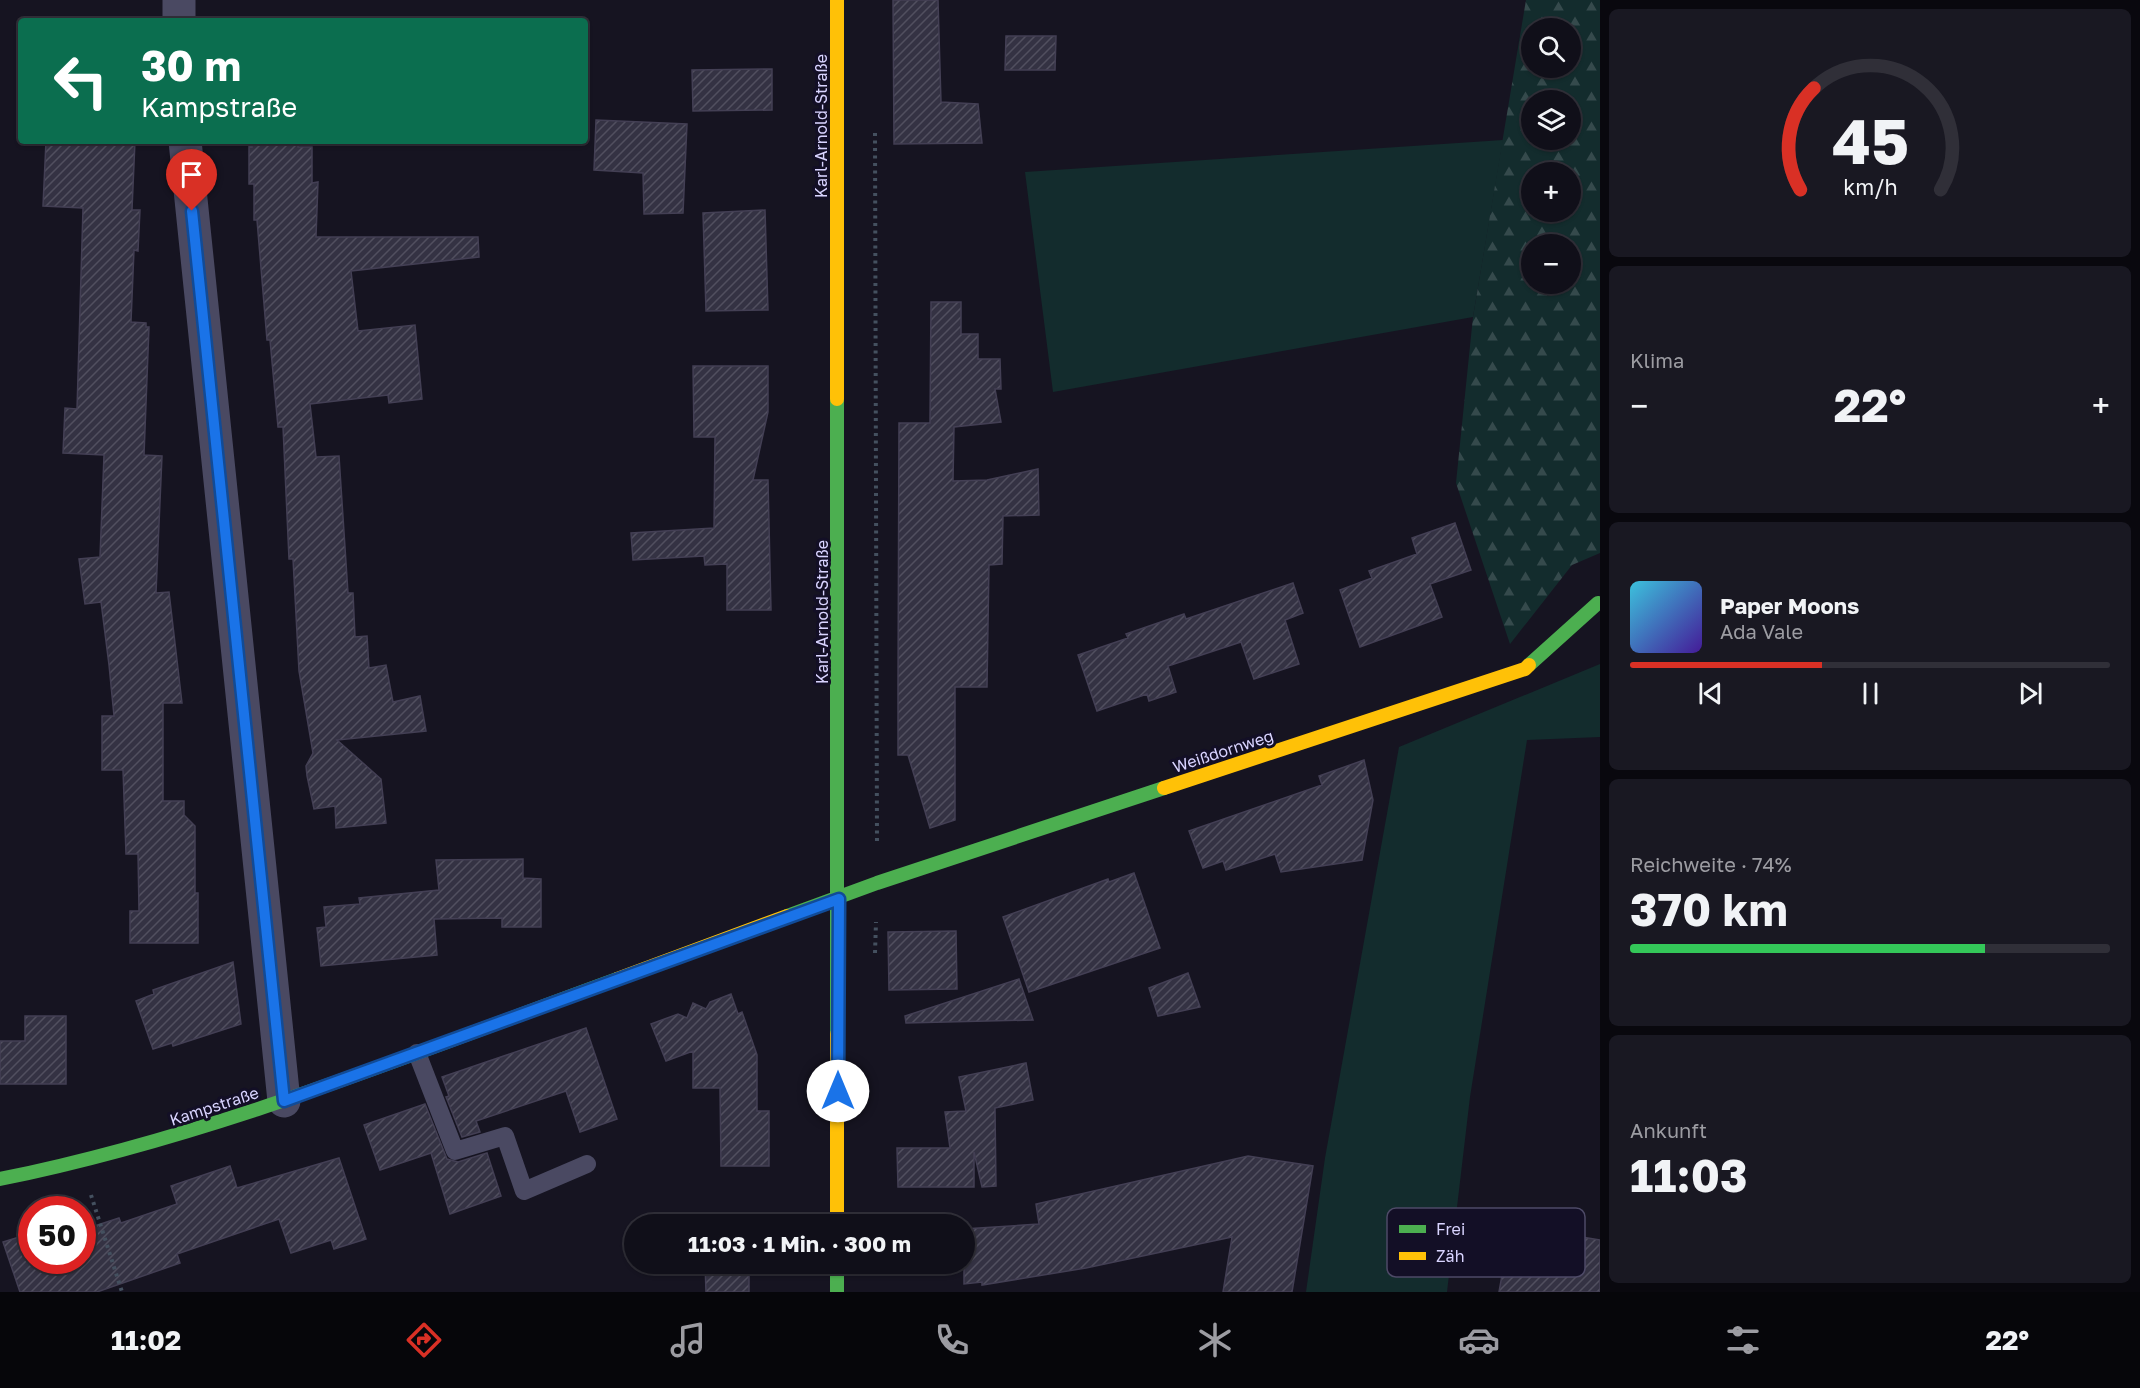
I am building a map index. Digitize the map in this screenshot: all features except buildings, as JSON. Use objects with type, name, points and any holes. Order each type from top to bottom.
[{"type":"street","points":[[179,0],[179,18]]},
{"type":"street","name":"Karl-Arnold-Straße","points":[[837,0],[839,899],[837,1214]]},
{"type":"street","points":[[185,144],[284,1101]]},
{"type":"street","name":"Weißdornweg","points":[[839,899],[877,883],[1525,669],[1598,603]]},
{"type":"street","name":"Kampstraße","points":[[0,1179],[80,1162],[177,1136],[284,1101],[839,899]]},
{"type":"street","points":[[837,1274],[837,1292]]},
{"type":"lane","points":[[417,1053],[454,1151],[505,1136],[524,1191],[587,1164]]},
{"type":"path","points":[[875,132],[877,883],[875,953]]},
{"type":"path","points":[[80,1162],[122,1292]]},
{"type":"green space","points":[[1526,0],[1600,0],[1600,553],[1572,565],[1510,644],[1456,483],[1473,317],[1521,30],[1521,78],[1581,78],[1581,18],[1523,18]]},
{"type":"green space","points":[[1503,140],[1473,317],[1053,392],[1025,172]]},
{"type":"green space","points":[[1600,664],[1600,737],[1527,740],[1470,1097],[1457,1208],[1387,1208],[1387,1277],[1449,1277],[1447,1292],[1306,1292],[1325,1158],[1399,747]]},
{"type":"traffic: fast","points":[[837,399],[837,1034]]},
{"type":"traffic: fast","points":[[1529,665],[1598,603]]},
{"type":"traffic: fast","points":[[787,916],[877,883],[1164,788]]},
{"type":"traffic: fast","points":[[0,1179],[158,1140],[235,1116],[312,1091],[617,979]]},
{"type":"traffic: fast","points":[[837,1274],[837,1292]]},
{"type":"traffic: slow","points":[[837,0],[837,399]]},
{"type":"traffic: slow","points":[[1164,788],[1525,669],[1529,665]]},
{"type":"traffic: slow","points":[[617,979],[787,916]]},
{"type":"traffic: slow","points":[[837,1034],[837,1214]]},
{"type":"route","points":[[192,211],[284,1101],[839,899],[838,1091]]}]
